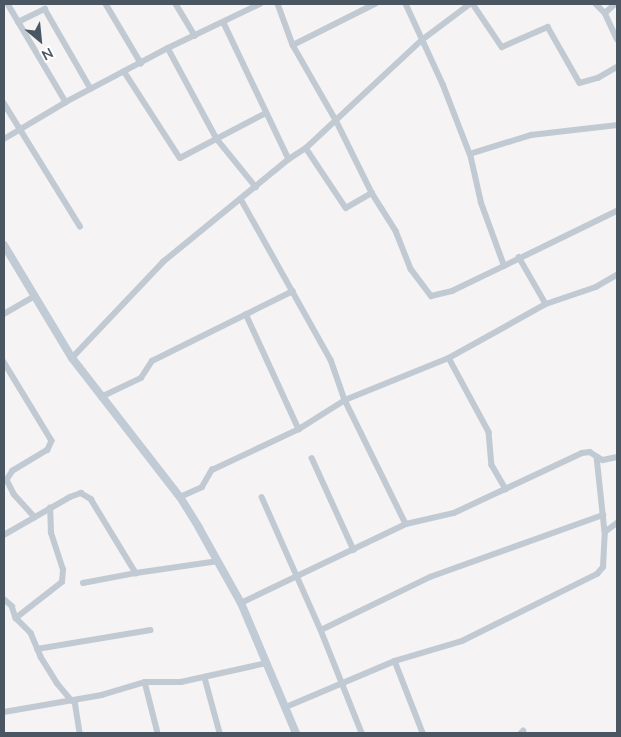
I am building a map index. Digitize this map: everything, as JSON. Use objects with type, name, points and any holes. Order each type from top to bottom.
[{"type":"street","points":[[8,4],[66,102]]},
{"type":"street","points":[[106,4],[141,63]]},
{"type":"street","points":[[176,4],[195,36]]},
{"type":"street","points":[[242,4],[246,11]]},
{"type":"street","points":[[4,139],[66,102],[124,71],[260,4]]},
{"type":"street","points":[[278,4],[293,45],[336,120],[372,193],[396,231],[411,269],[432,296],[452,291],[617,211]]},
{"type":"street","points":[[293,45],[375,4]]},
{"type":"street","points":[[406,4],[461,127],[470,154],[481,203],[504,266]]},
{"type":"street","points":[[72,358],[163,262],[288,159],[306,148],[422,40],[471,4],[502,47],[548,27],[580,83],[598,78],[617,67]]},
{"type":"street","points":[[596,4],[605,12],[617,39]]},
{"type":"street","points":[[605,12],[615,4]]},
{"type":"street","points":[[18,22],[45,9],[90,89]]},
{"type":"street","points":[[224,22],[288,159]]},
{"type":"street","points":[[168,48],[217,138],[256,187]]},
{"type":"street","points":[[124,71],[180,158],[266,113]]},
{"type":"street","points":[[4,103],[80,226]]},
{"type":"street","points":[[470,154],[532,135],[617,125]]},
{"type":"street","points":[[306,148],[346,208],[372,193]]},
{"type":"street","points":[[241,199],[331,360],[345,400],[406,524]]},
{"type":"street","points":[[4,245],[72,358],[100,397],[180,497],[241,603],[296,733]]},
{"type":"street","points":[[519,257],[546,304]]},
{"type":"street","points":[[180,497],[202,487],[212,470],[299,429],[345,400],[449,358],[546,304],[596,287],[617,275]]},
{"type":"street","points":[[100,397],[141,378],[152,361],[293,291]]},
{"type":"street","points":[[4,314],[34,297]]},
{"type":"street","points":[[246,314],[299,429]]},
{"type":"street","points":[[449,358],[488,432],[492,465],[506,489]]},
{"type":"street","points":[[4,362],[52,441],[48,450],[13,471],[7,480],[14,494],[34,517]]},
{"type":"street","points":[[241,603],[406,524],[454,513],[582,453],[590,452],[597,457],[609,460],[617,457]]},
{"type":"street","points":[[286,707],[395,661],[462,641],[598,574],[603,567],[605,532],[597,457]]},
{"type":"street","points":[[312,458],[354,550]]},
{"type":"street","points":[[4,535],[77,493],[87,495],[91,498],[136,573]]},
{"type":"street","points":[[262,497],[321,630],[362,733]]},
{"type":"street","points":[[16,618],[62,582],[63,570],[51,533],[50,508]]},
{"type":"street","points":[[321,630],[430,578],[603,515]]},
{"type":"street","points":[[605,532],[617,523]]},
{"type":"street","points":[[83,583],[218,561]]},
{"type":"street","points":[[4,598],[12,606],[16,618],[30,633],[57,683],[73,701],[80,733]]},
{"type":"street","points":[[38,649],[150,630]]},
{"type":"street","points":[[395,661],[423,733]]},
{"type":"street","points":[[4,712],[102,695],[145,682],[181,682],[267,663]]},
{"type":"street","points":[[205,678],[220,733]]},
{"type":"street","points":[[145,682],[158,733]]}]
